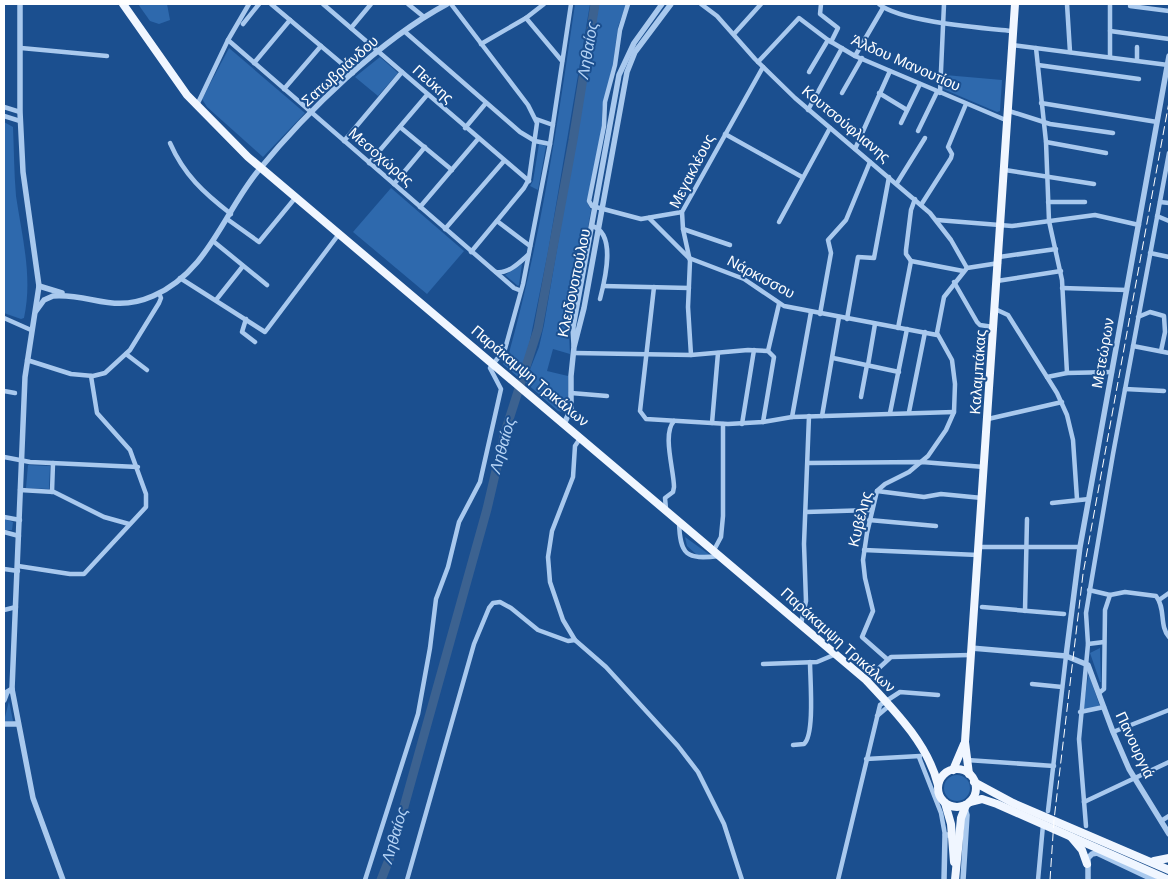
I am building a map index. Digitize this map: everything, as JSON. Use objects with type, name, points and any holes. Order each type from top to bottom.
[{"type":"main road","name":"Παράκαμψη Τρικάλων","points":[[122,4],[166,68],[196,106],[260,168],[837,654],[888,703],[922,755],[943,769],[951,770]]},
{"type":"main road","name":"Καλαμπάκας","points":[[969,774],[965,742],[996,309],[1015,4]]},
{"type":"main road","name":"Καλαμπάκας","points":[[951,770],[965,742]]},
{"type":"main road","name":"Παράκαμψη Τρικάλων","points":[[930,760],[938,785]]},
{"type":"main road","points":[[955,879],[961,818],[967,805],[975,792],[974,782],[969,774],[961,770],[951,770],[943,776],[938,785],[939,795],[945,803],[955,807],[967,805],[982,799],[988,801],[1168,878]]},
{"type":"main road","points":[[974,782],[1013,803],[1152,861],[1169,870]]},
{"type":"main road","points":[[945,803],[955,879]]},
{"type":"main road","points":[[1066,833],[1079,846],[1087,864]]},
{"type":"main road","points":[[1152,861],[1169,858]]},
{"type":"street","points":[[20,4],[20,121],[23,172],[39,286],[27,360],[12,689],[33,798],[63,880]]},
{"type":"street","points":[[196,106],[228,40],[249,4]]},
{"type":"street","points":[[243,24],[259,4]]},
{"type":"street","points":[[270,4],[353,73]]},
{"type":"street","name":"Πεύκης","points":[[325,4],[478,140],[528,181]]},
{"type":"street","points":[[351,28],[371,4]]},
{"type":"street","points":[[408,4],[424,17]]},
{"type":"street","points":[[449,4],[536,119],[553,124]]},
{"type":"street","name":"Σατωβριάνδου","points":[[83,300],[114,305],[128,304],[159,293],[180,278],[197,264],[260,168],[312,113],[353,73],[404,30],[449,4]]},
{"type":"street","points":[[481,44],[526,18],[544,4]]},
{"type":"street","points":[[364,880],[418,714],[430,648],[437,594],[448,567],[459,522],[478,487],[483,470],[501,389],[500,382],[490,370],[496,366],[507,344],[529,254],[550,144],[571,4]]},
{"type":"street","points":[[606,125],[603,109],[615,65],[620,30],[628,4]]},
{"type":"street","name":"Κλειδονοπούλου","points":[[574,350],[599,228],[606,125],[626,57],[662,4]]},
{"type":"street","name":"Κλειδονοπούλου","points":[[574,350],[573,327],[592,226],[599,208],[627,72],[635,52],[671,4]]},
{"type":"street","name":"Κουτσούφλιανης","points":[[701,4],[734,34],[758,62],[808,110],[897,183],[937,220],[955,245],[965,270]]},
{"type":"street","points":[[734,34],[761,4]]},
{"type":"street","points":[[809,72],[838,28],[820,14],[821,4]]},
{"type":"street","points":[[918,131],[938,92],[944,4]]},
{"type":"street","points":[[1067,4],[1070,52]]},
{"type":"street","points":[[1110,4],[1110,57]]},
{"type":"street","points":[[855,56],[881,6],[887,10],[944,23],[1013,31]]},
{"type":"street","points":[[1130,6],[1169,11]]},
{"type":"street","points":[[526,18],[562,61]]},
{"type":"street","name":"Άλδου Μανουτίου","points":[[758,62],[799,18],[830,41],[855,56],[1008,121]]},
{"type":"street","points":[[254,63],[290,20]]},
{"type":"street","points":[[404,30],[520,132],[535,141],[550,144]]},
{"type":"street","points":[[1110,31],[1169,39]]},
{"type":"street","name":"Μεσοχώρας","points":[[228,40],[471,252],[514,288],[519,290]]},
{"type":"street","points":[[1012,45],[1168,64]]},
{"type":"street","points":[[284,88],[321,46]]},
{"type":"street","points":[[1137,47],[1137,60]]},
{"type":"street","points":[[21,48],[107,56]]},
{"type":"street","points":[[808,110],[842,48]]},
{"type":"street","points":[[1036,48],[1046,142],[1049,221],[1061,271],[1067,373]]},
{"type":"street","name":"Μετεώρων","points":[[1066,656],[1080,546],[1169,56]]},
{"type":"street","points":[[842,93],[862,58]]},
{"type":"street","points":[[1038,65],[1140,79]]},
{"type":"street","name":"Μεγακλέους","points":[[691,355],[689,258],[683,229],[682,212],[763,67]]},
{"type":"street","points":[[855,149],[890,71]]},
{"type":"street","points":[[344,140],[402,72]]},
{"type":"street","points":[[901,123],[920,84]]},
{"type":"street","points":[[879,94],[907,110]]},
{"type":"street","points":[[369,163],[427,95]]},
{"type":"street","points":[[465,128],[486,103]]},
{"type":"street","points":[[1041,103],[1157,122]]},
{"type":"street","points":[[921,205],[951,158],[952,154],[948,147],[966,104]]},
{"type":"street","points":[[4,107],[20,112]]},
{"type":"street","points":[[1008,111],[1043,121],[1113,134]]},
{"type":"street","points":[[4,116],[20,121]]},
{"type":"street","points":[[471,252],[528,181],[535,141],[536,119]]},
{"type":"street","points":[[400,127],[452,170]]},
{"type":"street","points":[[779,222],[830,128]]},
{"type":"street","points":[[725,134],[802,177]]},
{"type":"street","points":[[897,183],[925,138]]},
{"type":"street","points":[[420,207],[478,140]]},
{"type":"street","points":[[1046,142],[1106,153]]},
{"type":"street","points":[[170,143],[183,170],[192,181],[229,217],[259,242],[296,197]]},
{"type":"street","points":[[394,184],[425,147]]},
{"type":"street","points":[[1086,826],[1079,746],[1080,712],[1088,644],[1086,623],[1090,590],[1138,316],[1169,153]]},
{"type":"street","points":[[445,228],[504,161]]},
{"type":"street","points":[[820,314],[831,253],[828,240],[846,220],[870,162]]},
{"type":"street","points":[[1005,170],[1094,184]]},
{"type":"street","points":[[847,319],[858,256],[874,258],[889,177]]},
{"type":"street","points":[[915,199],[911,210],[906,250],[906,254],[911,261],[965,270],[999,260],[1056,249]]},
{"type":"street","points":[[1048,202],[1085,202]]},
{"type":"street","points":[[1160,202],[1169,203]]},
{"type":"street","points":[[599,208],[639,219],[682,212]]},
{"type":"street","points":[[937,220],[1001,225],[1095,215],[1138,225]]},
{"type":"street","points":[[1157,216],[1169,221]]},
{"type":"street","name":"Νάρκισσου","points":[[649,218],[689,258],[744,279],[780,304],[820,314],[937,335]]},
{"type":"street","points":[[497,221],[530,246]]},
{"type":"street","points":[[592,226],[599,228],[608,251],[600,299]]},
{"type":"street","points":[[683,229],[730,244]]},
{"type":"street","points":[[180,278],[265,332],[339,234]]},
{"type":"street","points":[[213,241],[266,285]]},
{"type":"street","points":[[494,271],[500,273],[513,267],[529,254]]},
{"type":"street","points":[[1150,254],[1169,257]]},
{"type":"street","points":[[898,328],[911,261]]},
{"type":"street","points":[[216,300],[243,266]]},
{"type":"street","points":[[937,335],[943,300],[954,282],[965,270]]},
{"type":"street","points":[[997,281],[1061,271]]},
{"type":"street","points":[[954,282],[977,322],[980,325],[994,328]]},
{"type":"street","points":[[39,286],[83,300]]},
{"type":"street","points":[[603,286],[689,288]]},
{"type":"street","points":[[654,287],[641,415],[646,419],[742,424],[809,416],[954,412]]},
{"type":"street","points":[[1062,288],[1127,290]]},
{"type":"street","points":[[27,360],[66,373],[91,376],[108,372],[126,354],[159,303],[161,298],[159,293]]},
{"type":"street","points":[[33,320],[37,309],[48,297],[58,295],[83,300]]},
{"type":"street","points":[[768,351],[780,304]]},
{"type":"street","points":[[996,309],[1008,315],[1062,402],[1072,433],[1077,499]]},
{"type":"street","points":[[792,417],[811,312]]},
{"type":"street","points":[[1138,316],[1150,312],[1164,316],[1165,332],[1161,351]]},
{"type":"street","points":[[822,416],[840,317]]},
{"type":"street","points":[[4,318],[31,330]]},
{"type":"street","points":[[246,319],[242,332],[255,342]]},
{"type":"street","points":[[860,397],[875,324]]},
{"type":"street","points":[[890,414],[907,329]]},
{"type":"street","points":[[909,412],[925,332]]},
{"type":"street","name":"Κυβέλης","points":[[887,659],[862,637],[873,608],[864,573],[864,550],[869,520],[877,491],[885,484],[905,475],[922,462],[938,442],[954,412],[955,384],[952,360],[937,335]]},
{"type":"street","points":[[1133,346],[1169,353]]},
{"type":"street","points":[[564,424],[570,412],[574,350],[646,355],[768,351],[774,357],[763,422]]},
{"type":"street","points":[[742,424],[754,350]]},
{"type":"street","points":[[126,354],[147,370]]},
{"type":"street","points":[[712,423],[718,354]]},
{"type":"street","points":[[833,358],[899,372]]},
{"type":"street","points":[[1047,377],[1067,373],[1112,372]]},
{"type":"street","points":[[4,569],[84,574],[129,524],[142,513],[147,503],[138,467],[128,447],[97,413],[91,376]]},
{"type":"street","points":[[1125,389],[1164,391]]},
{"type":"street","points":[[4,391],[15,393]]},
{"type":"street","points":[[571,394],[607,396]]},
{"type":"street","points":[[988,419],[1062,402]]},
{"type":"street","points":[[802,624],[806,601],[804,544],[809,416]]},
{"type":"street","points":[[666,509],[665,498],[673,492],[674,487],[668,435],[670,426],[674,421]]},
{"type":"street","points":[[714,550],[721,538],[723,516],[723,424]]},
{"type":"street","points":[[581,438],[575,446],[573,477],[552,531],[548,567],[550,582],[562,620],[575,640],[602,662],[695,767],[721,818],[742,880]]},
{"type":"street","points":[[4,457],[21,461],[138,467]]},
{"type":"street","points":[[808,463],[922,462],[984,467]]},
{"type":"street","points":[[52,492],[53,463]]},
{"type":"street","points":[[20,490],[52,492],[104,517],[129,524]]},
{"type":"street","points":[[877,491],[924,497],[941,494],[982,498]]},
{"type":"street","points":[[1052,502],[1077,499],[1089,500]]},
{"type":"street","points":[[806,512],[872,510]]},
{"type":"street","points":[[4,516],[20,520]]},
{"type":"street","points":[[1025,611],[1027,519]]},
{"type":"street","points":[[679,520],[680,544],[688,554],[698,558],[721,556]]},
{"type":"street","points":[[869,520],[936,526]]},
{"type":"street","points":[[4,532],[19,536]]},
{"type":"street","points":[[864,550],[978,551],[1058,545],[1080,546]]},
{"type":"street","points":[[1090,590],[1110,595],[1120,592],[1153,595],[1159,600],[1165,631],[1169,637]]},
{"type":"street","points":[[1159,600],[1169,593]]},
{"type":"street","points":[[1099,694],[1104,689],[1105,606],[1110,595]]},
{"type":"street","points":[[407,880],[474,644],[489,608],[493,603],[500,602],[520,614],[536,628],[568,641],[575,640]]},
{"type":"street","points":[[4,610],[16,607]]},
{"type":"street","points":[[982,607],[1064,614]]},
{"type":"street","points":[[1088,644],[1104,642]]},
{"type":"street","points":[[866,680],[887,659],[971,651],[1066,656],[1086,663]]},
{"type":"street","points":[[763,664],[825,660],[837,654]]},
{"type":"street","points":[[1048,811],[1066,656]]},
{"type":"street","points":[[792,745],[804,744],[808,740],[810,662]]},
{"type":"street","name":"Πανουργιά","points":[[1086,663],[1090,668],[1113,732],[1135,780],[1169,834]]},
{"type":"street","points":[[1032,684],[1062,687]]},
{"type":"street","points":[[4,700],[7,692],[12,689]]},
{"type":"street","points":[[838,880],[877,716],[900,692],[938,695]]},
{"type":"street","points":[[1080,712],[1104,707]]},
{"type":"street","points":[[1113,732],[1169,710]]},
{"type":"street","points":[[4,724],[18,724]]},
{"type":"street","points":[[866,758],[922,755],[948,835],[944,880]]},
{"type":"street","points":[[967,760],[1054,766]]},
{"type":"street","points":[[1084,802],[1135,780],[1169,762]]},
{"type":"street","points":[[963,880],[967,805]]},
{"type":"street","points":[[1160,821],[1169,816]]},
{"type":"street","points":[[1038,880],[1043,823]]},
{"type":"street","points":[[1088,880],[1087,864],[1090,855],[1097,853],[1154,880]]},
{"type":"shaded area","points":[[138,4],[167,4],[170,20],[159,24],[150,21]]},
{"type":"shaded area","points":[[575,4],[590,4],[548,252],[527,355],[519,378],[503,364],[509,353],[520,310],[539,223],[555,136]]},
{"type":"shaded area","points":[[599,4],[626,4],[618,27],[613,64],[602,109],[602,127],[587,202],[591,210],[571,325],[568,312],[570,354],[553,349],[547,371],[568,376],[568,406],[565,413],[558,411],[525,382],[539,347],[544,325]]},
{"type":"shaded area","points":[[229,48],[305,113],[263,157],[207,107],[202,99]]},
{"type":"shaded area","points":[[380,57],[398,73],[378,96],[355,77]]},
{"type":"shaded area","points":[[945,75],[1002,80],[1000,111],[997,112],[943,89]]},
{"type":"shaded area","points":[[4,122],[13,127],[16,196],[27,272],[26,303],[24,318],[21,319],[4,313]]},
{"type":"shaded area","points":[[539,144],[546,146],[538,190],[530,186],[533,181]]},
{"type":"shaded area","points":[[391,188],[464,251],[427,294],[353,232]]},
{"type":"shaded area","points":[[522,264],[519,285],[518,286],[505,275]]},
{"type":"shaded area","points":[[28,465],[50,466],[49,489],[26,488]]},
{"type":"shaded area","points":[[4,519],[13,522],[12,530],[4,530]]},
{"type":"shaded area","points":[[685,537],[710,555],[697,555],[687,546]]},
{"type":"shaded area","points":[[1100,648],[1101,682],[1090,653]]},
{"type":"shaded area","points":[[1089,675],[1100,707],[1083,709],[1088,677]]},
{"type":"shaded area","points":[[9,701],[13,721],[4,721]]},
{"type":"shaded area","points":[[957,775],[966,779],[970,788],[966,797],[957,801],[948,797],[944,788],[948,779]]},
{"type":"waterway","name":"Ληθαίος","points":[[381,880],[390,857],[487,509],[505,432],[538,329],[573,140],[595,4]]},
{"type":"railway","points":[[1050,880],[1054,820],[1083,574],[1169,102]]}]
